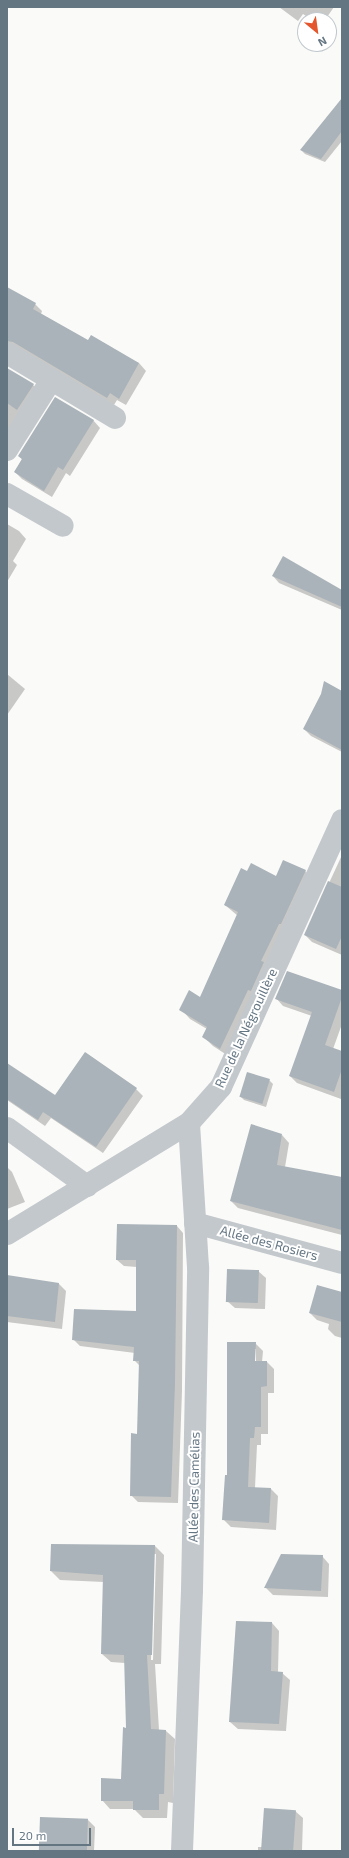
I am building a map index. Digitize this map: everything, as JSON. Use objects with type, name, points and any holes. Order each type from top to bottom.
[{"type":"street","points":[[7,353],[115,418]]},
{"type":"street","points":[[7,450],[51,380]]},
{"type":"street","points":[[7,494],[63,526]]},
{"type":"street","name":"Rue de la Négrouillère","points":[[7,1234],[188,1123],[221,1087],[342,820]]},
{"type":"street","name":"Allée des Camélias","points":[[182,1851],[192,1566],[198,1267],[188,1123]]},
{"type":"street","points":[[7,1128],[87,1186]]},
{"type":"street","name":"Allée des Rosiers","points":[[195,1223],[342,1263]]},
{"type":"building","points":[[342,98],[342,131],[321,159],[300,150]]},
{"type":"building","points":[[7,287],[36,303],[33,309],[88,340],[91,335],[139,363],[119,399],[110,393],[107,398],[13,342],[7,341]]},
{"type":"building","points":[[7,368],[34,384],[17,410],[7,403]]},
{"type":"building","points":[[55,397],[94,420],[63,470],[58,467],[44,491],[14,472],[22,459],[18,456]]},
{"type":"building","points":[[283,556],[342,590],[342,607],[272,576]]},
{"type":"building","points":[[324,681],[342,691],[342,750],[303,729],[321,694]]},
{"type":"building","points":[[283,860],[306,870],[281,924],[279,924],[261,961],[264,962],[251,991],[248,990],[220,1049],[202,1037],[207,1027],[179,1010],[189,990],[200,997],[238,912],[224,905],[241,868],[247,871],[251,863],[276,876]]},
{"type":"building","points":[[328,881],[342,887],[342,936],[336,949],[304,935]]},
{"type":"building","points":[[287,971],[342,990],[342,997],[325,1045],[342,1051],[342,1069],[334,1092],[289,1076],[312,1012],[275,999]]},
{"type":"building","points":[[85,1052],[137,1088],[96,1147],[43,1112],[38,1120],[7,1099],[7,1063],[55,1095]]},
{"type":"building","points":[[247,1072],[270,1079],[262,1104],[239,1097]]},
{"type":"building","points":[[251,1124],[282,1134],[277,1165],[342,1177],[342,1230],[230,1201]]},
{"type":"building","points":[[117,1224],[177,1225],[175,1383],[171,1497],[130,1496],[131,1433],[137,1434],[139,1361],[133,1361],[134,1347],[72,1340],[74,1309],[136,1311],[136,1260],[116,1260]]},
{"type":"building","points":[[227,1269],[259,1270],[258,1303],[226,1302]]},
{"type":"building","points":[[7,1275],[59,1283],[55,1322],[7,1316]]},
{"type":"building","points":[[317,1285],[342,1292],[342,1322],[309,1313]]},
{"type":"building","points":[[227,1342],[256,1342],[255,1361],[267,1361],[267,1386],[261,1387],[261,1427],[255,1427],[254,1438],[250,1438],[248,1487],[271,1488],[269,1523],[222,1520],[225,1475],[227,1475]]},
{"type":"building","points":[[51,1544],[155,1545],[152,1655],[147,1655],[151,1729],[166,1730],[164,1794],[159,1794],[159,1810],[133,1810],[133,1801],[101,1801],[101,1778],[121,1779],[123,1727],[126,1728],[124,1655],[101,1654],[103,1575],[50,1571]]},
{"type":"building","points":[[281,1554],[323,1555],[321,1591],[264,1588]]},
{"type":"building","points":[[236,1621],[272,1622],[271,1671],[283,1672],[279,1724],[229,1722]]},
{"type":"building","points":[[264,1808],[296,1810],[293,1851],[261,1851]]},
{"type":"building","points":[[40,1817],[88,1819],[87,1851],[39,1851]]}]
